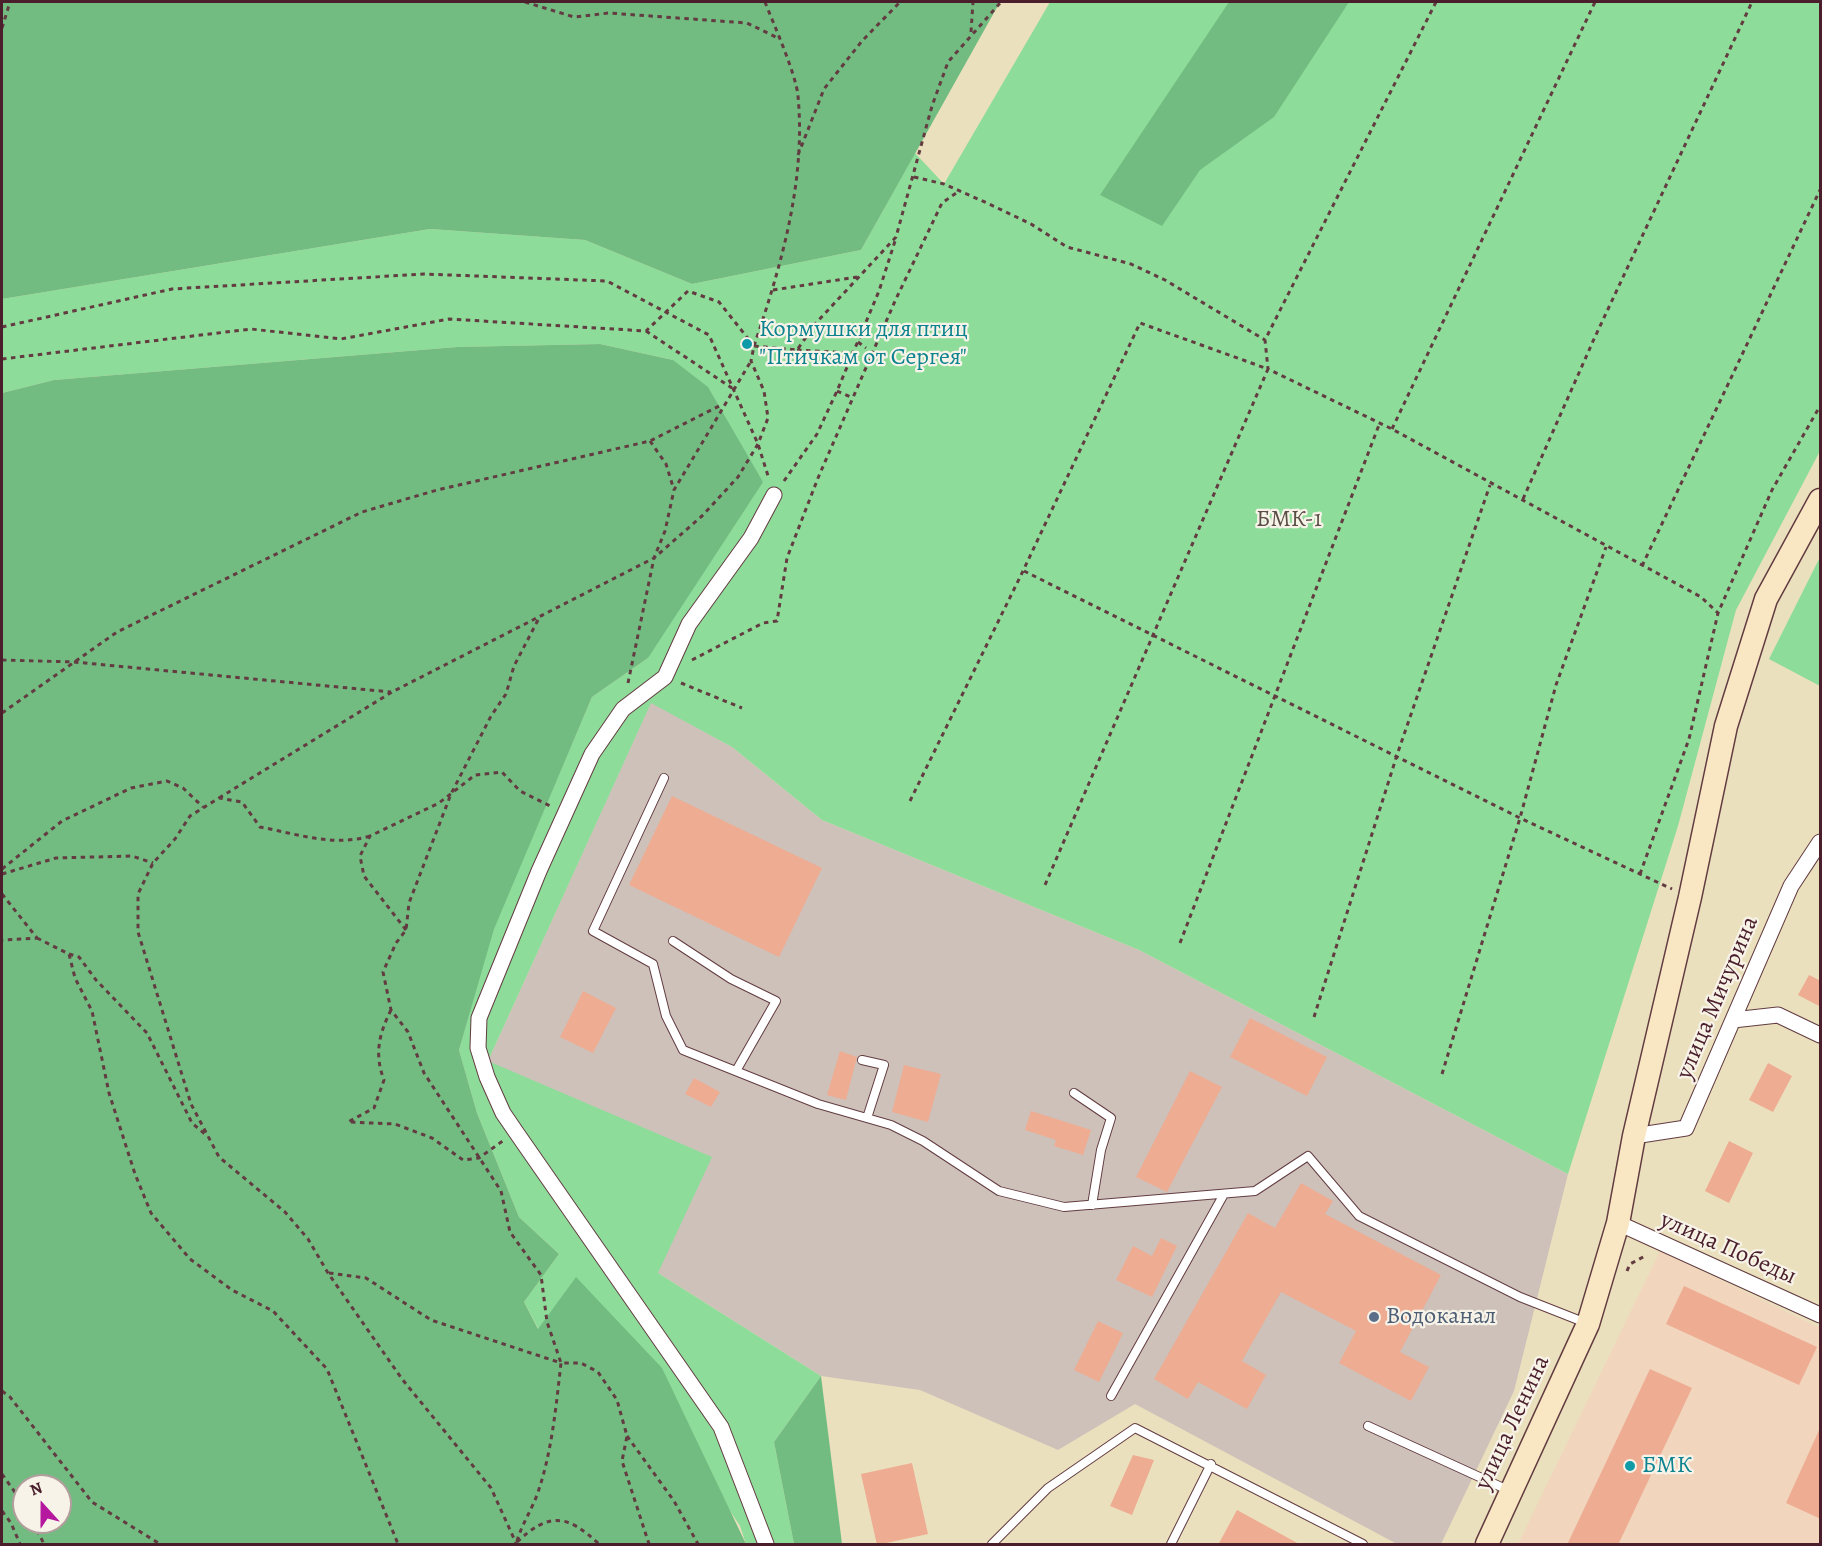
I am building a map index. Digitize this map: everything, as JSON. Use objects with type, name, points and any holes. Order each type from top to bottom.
[{"type":"main road","name":"улица Ленина","points":[[1487,1545],[1588,1324],[1618,1223],[1634,1136],[1690,897],[1726,726],[1766,598],[1821,500]]},
{"type":"street","points":[[766,1545],[721,1427],[503,1113],[487,1077],[478,1048],[479,1018],[538,871],[592,754],[623,709],[665,677],[689,624],[751,538],[774,495]]},
{"type":"street","name":"улица Мичурина","points":[[1634,1136],[1686,1128],[1791,886],[1821,842]]},
{"type":"street","points":[[1733,1020],[1778,1016],[1821,1035]]},
{"type":"street","name":"улица Победы","points":[[1618,1223],[1821,1314]]},
{"type":"lane","points":[[664,778],[592,931],[653,964],[666,1016],[683,1050],[818,1104],[891,1125],[924,1142],[999,1191],[1065,1207],[1255,1191],[1308,1156],[1359,1216],[1520,1297],[1588,1324]]},
{"type":"lane","points":[[674,941],[730,979],[776,1001],[736,1071]]},
{"type":"lane","points":[[862,1060],[884,1065],[867,1118]]},
{"type":"lane","points":[[1074,1093],[1112,1118],[1101,1150],[1092,1204]]},
{"type":"lane","points":[[1111,1396],[1224,1194]]},
{"type":"lane","points":[[1368,1426],[1511,1491]]},
{"type":"lane","points":[[992,1545],[1048,1488],[1135,1428],[1211,1464],[1363,1545]]},
{"type":"lane","points":[[1172,1545],[1211,1464]]},
{"type":"path","points":[[2,28],[10,2]]},
{"type":"path","points":[[525,2],[574,17],[609,13],[747,23],[779,39]]},
{"type":"path","points":[[623,709],[654,558],[664,531],[674,490],[723,404],[751,361],[773,290],[797,184],[798,94],[765,2]]},
{"type":"path","points":[[798,157],[824,89],[862,40],[900,2]]},
{"type":"path","points":[[971,33],[973,2]]},
{"type":"path","points":[[774,495],[817,434],[879,291],[914,177],[932,106],[948,62],[971,33],[1001,2]]},
{"type":"path","points":[[1046,885],[1268,369],[1265,340],[1436,2]]},
{"type":"path","points":[[1392,429],[1595,2]]},
{"type":"path","points":[[1523,500],[1594,339],[1752,2]]},
{"type":"path","points":[[914,177],[959,191],[1031,224],[1067,247],[1131,264],[1165,280],[1265,340]]},
{"type":"path","points":[[1642,566],[1821,190]]},
{"type":"path","points":[[691,660],[763,623],[777,621],[787,558],[818,478],[942,203],[959,191]]},
{"type":"path","points":[[797,350],[816,323],[896,237]]},
{"type":"path","points":[[2,327],[172,290],[424,274],[607,281],[709,335],[758,444],[774,495]]},
{"type":"path","points":[[773,290],[859,277]]},
{"type":"path","points":[[646,331],[688,291],[719,302],[754,346],[853,353]]},
{"type":"path","points":[[2,359],[251,328],[341,339],[449,319],[646,331],[733,389]]},
{"type":"path","points":[[910,801],[1023,571],[1140,323],[1268,369],[1379,425],[1392,429],[1490,485],[1523,500],[1701,597],[1718,613]]},
{"type":"path","points":[[858,342],[866,348]]},
{"type":"path","points":[[516,1544],[491,1488],[402,1379],[327,1273],[308,1239],[285,1212],[219,1157],[191,1104],[138,932],[138,894],[153,863],[175,839],[190,816],[203,807],[392,692],[654,558],[702,516],[738,477],[758,444],[768,418],[764,391],[751,361]]},
{"type":"path","points":[[837,391],[853,398]]},
{"type":"path","points":[[2,713],[117,632],[362,512],[437,490],[650,441],[723,404]]},
{"type":"path","points":[[1640,874],[1689,739],[1718,613],[1772,490],[1821,406]]},
{"type":"path","points":[[1180,943],[1379,425]]},
{"type":"path","points":[[650,441],[666,465],[674,490]]},
{"type":"path","points":[[1314,1017],[1397,755],[1490,485]]},
{"type":"path","points":[[1442,1074],[1520,818],[1556,685],[1606,547]]},
{"type":"path","points":[[1023,571],[1153,633],[1520,818],[1690,897]]},
{"type":"path","points":[[516,1544],[539,1484],[553,1430],[561,1363],[547,1322],[541,1275],[510,1232],[501,1191],[424,1073],[408,1032],[391,1011],[383,972],[396,943],[406,930],[409,903],[451,794],[491,716],[506,694],[514,666],[539,618]]},
{"type":"path","points":[[2,660],[74,662],[392,692]]},
{"type":"path","points":[[665,677],[742,708]]},
{"type":"path","points":[[219,798],[242,802],[260,827],[325,840],[350,842],[370,836],[439,803],[475,775],[502,772],[520,791],[565,814]]},
{"type":"path","points":[[2,869],[62,821],[131,788],[168,781],[183,788],[203,807]]},
{"type":"path","points":[[370,836],[360,856],[364,876],[406,930]]},
{"type":"path","points":[[2,874],[56,858],[132,856],[153,863]]},
{"type":"path","points":[[2,894],[37,938],[79,957],[96,980],[147,1033],[192,1123],[209,1138]]},
{"type":"path","points":[[2,940],[37,938]]},
{"type":"path","points":[[69,954],[75,978],[93,1011],[109,1093],[135,1174],[151,1213],[190,1259],[232,1290],[273,1311],[327,1369],[398,1545]]},
{"type":"path","points":[[391,1011],[379,1035],[378,1065],[384,1080],[374,1108],[348,1122],[395,1124],[432,1138],[463,1160],[479,1158],[516,1132]]},
{"type":"path","points":[[327,1273],[366,1278],[431,1320],[561,1363],[581,1363],[598,1372],[617,1400],[627,1436],[674,1501],[698,1545]]},
{"type":"path","points":[[2,1391],[10,1397],[92,1502],[160,1545]]},
{"type":"path","points":[[627,1436],[622,1461],[649,1545]]},
{"type":"path","points":[[2,1474],[12,1488]]},
{"type":"path","points":[[2,1511],[11,1523],[20,1545]]},
{"type":"path","points":[[516,1544],[536,1525],[556,1520],[581,1527],[598,1545]]},
{"type":"shaded area","points":[[651,702],[732,747],[822,820],[1139,950],[1568,1174],[1514,1391],[1441,1544],[1397,1544],[1135,1404],[1058,1450],[920,1390],[821,1376],[658,1273],[488,1061]]},
{"type":"shaded area","points":[[1660,1251],[1820,1328],[1820,1544],[1518,1544]]},
{"type":"green space","points":[[2,2],[1000,2],[861,250],[692,284],[585,240],[430,229],[2,299]]},
{"type":"green space","name":"БМК-1","points":[[1050,2],[1820,2],[1820,451],[1736,610],[1678,826],[1568,1174],[1139,950],[822,820],[732,747],[651,703],[488,1061],[712,1157],[658,1273],[821,1376],[774,1442],[794,1544],[746,1544],[740,1526],[576,1278],[539,1330],[524,1302],[559,1254],[519,1217],[477,1113],[459,1050],[493,929],[592,697],[648,658],[673,360],[600,344],[457,347],[54,380],[2,393],[2,299],[430,229],[585,240],[692,284],[861,250],[915,153],[944,184]]},
{"type":"green space","points":[[1229,2],[1349,2],[1274,117],[1200,170],[1162,226],[1100,195]]},
{"type":"green space","points":[[600,344],[673,360],[708,387],[763,482],[648,658],[592,697],[494,929],[459,1050],[477,1113],[519,1217],[559,1254],[524,1302],[538,1329],[576,1277],[662,1368],[746,1544],[2,1544],[2,393],[54,380],[457,347]]},
{"type":"green space","points":[[1820,557],[1820,686],[1769,659]]},
{"type":"green space","points":[[821,1376],[842,1544],[794,1544],[774,1442]]},
{"type":"building","points":[[672,796],[822,868],[779,957],[629,885]]},
{"type":"building","points":[[1809,975],[1821,981],[1821,1007],[1798,995]]},
{"type":"building","points":[[583,991],[616,1008],[593,1053],[560,1037]]},
{"type":"building","points":[[1250,1018],[1327,1057],[1307,1096],[1230,1057]]},
{"type":"building","points":[[840,1051],[857,1057],[846,1100],[827,1095]]},
{"type":"building","points":[[1768,1063],[1792,1076],[1773,1112],[1749,1100]]},
{"type":"building","points":[[904,1065],[941,1074],[928,1122],[892,1112]]},
{"type":"building","points":[[1190,1071],[1222,1087],[1167,1192],[1136,1177]]},
{"type":"building","points":[[694,1078],[720,1092],[711,1107],[685,1094]]},
{"type":"building","points":[[1031,1111],[1091,1130],[1083,1155],[1054,1146],[1056,1140],[1025,1130]]},
{"type":"building","points":[[1729,1141],[1753,1153],[1729,1203],[1705,1191]]},
{"type":"building","points":[[1301,1183],[1333,1201],[1325,1214],[1441,1275],[1400,1352],[1429,1367],[1411,1401],[1339,1363],[1356,1331],[1281,1292],[1242,1361],[1266,1375],[1247,1409],[1198,1382],[1188,1399],[1154,1379],[1248,1213],[1275,1228]]},
{"type":"building","points":[[1161,1238],[1177,1246],[1152,1297],[1116,1280],[1133,1246],[1152,1256]]},
{"type":"building","points":[[1684,1286],[1817,1347],[1799,1385],[1666,1324]]},
{"type":"building","points":[[1098,1321],[1123,1333],[1099,1382],[1074,1370]]},
{"type":"building","name":"БМК","points":[[1650,1369],[1692,1388],[1618,1545],[1567,1545]]},
{"type":"building","points":[[1821,1426],[1821,1519],[1786,1503]]},
{"type":"building","points":[[1133,1455],[1154,1460],[1132,1515],[1110,1506]]},
{"type":"building","points":[[912,1463],[928,1534],[877,1545],[861,1474]]},
{"type":"building","points":[[1237,1510],[1301,1545],[1218,1545]]},
{"type":"place","name":"Кормушки для птиц \"Птичкам от Сергея\"","points":[[747,344]]},
{"type":"place","name":"Водоканал","points":[[1374,1317]]},
{"type":"place","name":"БМК","points":[[1630,1466]]}]
